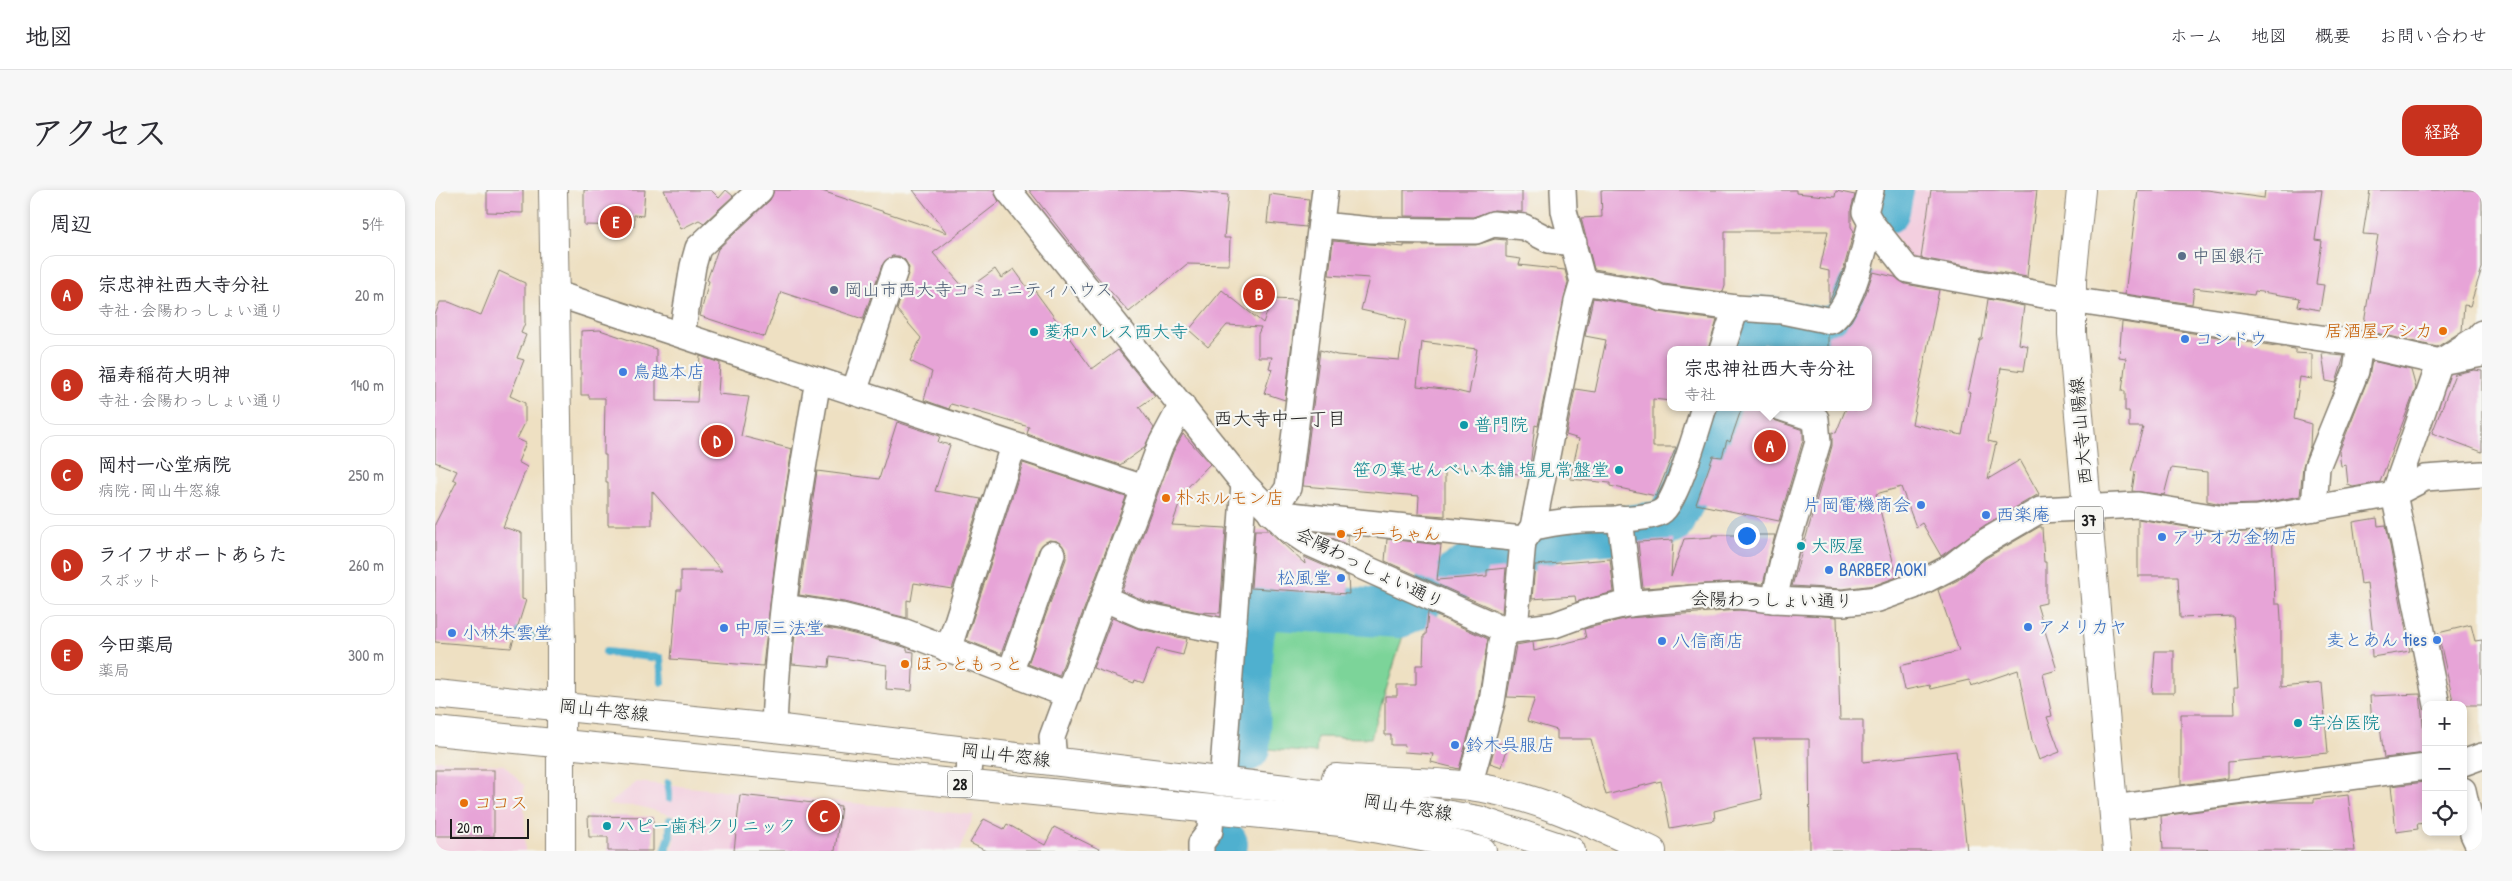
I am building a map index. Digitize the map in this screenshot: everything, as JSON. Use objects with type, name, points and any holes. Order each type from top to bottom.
[{"type":"main road","points":[[553,190],[562,743],[561,851]]},
{"type":"main road","name":"西大寺山陽線","points":[[2081,190],[2071,300],[2072,334],[2117,851]]},
{"type":"main road","name":"岡山牛窓線","points":[[435,694],[774,728],[1137,771],[1222,776],[1453,814],[1478,820],[1571,851]]},
{"type":"main road","name":"岡山牛窓線","points":[[435,731],[1211,808],[1362,825],[1435,845],[1482,851]]},
{"type":"main road","points":[[1222,776],[1469,786],[1512,796],[1586,820],[1652,851]]},
{"type":"main road","points":[[1435,845],[1469,786]]},
{"type":"street","points":[[682,334],[693,266],[698,248],[760,190]]},
{"type":"street","name":"会陽わっしょい通り","points":[[1008,190],[1244,484],[1288,529],[1309,543],[1506,632],[1554,625],[1587,613],[1630,604],[1739,596],[1774,600],[1843,603],[1879,599],[1914,586],[1951,567],[1978,546],[2040,510],[2138,505],[2225,519],[2258,518],[2394,494],[2425,478],[2482,474]]},
{"type":"street","points":[[1325,190],[1288,488],[1271,513],[1528,533],[1571,521],[1620,518],[1661,512],[1668,505],[1680,479],[1703,411]]},
{"type":"street","points":[[1469,786],[1492,702],[1501,643],[1516,618],[1528,533],[1577,302],[1583,282],[1565,210],[1563,190]]},
{"type":"street","points":[[1871,190],[1865,212],[1871,223],[1908,270],[2071,300],[2360,344],[2440,362],[2482,354]]},
{"type":"street","points":[[1583,282],[1650,292],[1660,298],[1736,308],[1782,311],[1831,321],[1838,316],[1856,276],[1871,223]]},
{"type":"street","points":[[1321,225],[1371,230],[1433,232],[1476,231],[1493,224],[1525,227],[1549,240],[1574,243]]},
{"type":"street","points":[[854,392],[895,270]]},
{"type":"street","points":[[555,293],[1144,488]]},
{"type":"street","points":[[1723,346],[1736,308]]},
{"type":"street","points":[[2436,701],[2394,494],[2440,362],[2479,338],[2482,333]]},
{"type":"street","points":[[2314,508],[2317,467],[2353,379],[2360,344]]},
{"type":"street","points":[[774,728],[797,504],[818,380]]},
{"type":"street","points":[[1054,760],[1052,737],[1105,599],[1160,446],[1182,405]]},
{"type":"street","points":[[1774,600],[1818,442],[1817,419],[1792,411]]},
{"type":"street","points":[[948,650],[1013,446]]},
{"type":"street","points":[[1222,776],[1244,484]]},
{"type":"street","points":[[1620,518],[1630,604]]},
{"type":"street","points":[[1010,673],[1051,554]]},
{"type":"street","points":[[1105,599],[1142,615],[1233,633]]},
{"type":"street","points":[[785,607],[841,616],[897,630],[1068,695]]},
{"type":"street","points":[[967,785],[970,750]]},
{"type":"street","points":[[2467,762],[2482,756]]},
{"type":"street","points":[[2113,808],[2422,768]]},
{"type":"street","points":[[2463,791],[2473,834],[2481,851]]},
{"type":"street","points":[[1201,851],[1201,843],[1210,831],[1211,808]]},
{"type":"street","points":[[1410,851],[1435,845]]},
{"type":"shaded area","points":[[1900,190],[2007,190],[1996,280],[1911,262],[1891,230]]},
{"type":"shaded area","points":[[435,760],[504,765],[524,785],[525,851],[435,851]]},
{"type":"shaded area","points":[[637,782],[974,815],[959,851],[672,851],[678,817],[638,806],[607,805]]},
{"type":"green space","points":[[1262,626],[1406,626],[1371,738],[1317,737],[1316,753],[1256,748]]},
{"type":"building","points":[[487,190],[523,190],[523,213],[487,212]]},
{"type":"building","points":[[584,190],[645,190],[643,216],[634,215],[634,226],[584,225]]},
{"type":"building","points":[[664,190],[711,190],[719,198],[726,190],[733,196],[704,223],[699,220],[681,229]]},
{"type":"building","points":[[774,190],[819,190],[947,233],[913,190],[994,190],[999,202],[933,253],[966,290],[995,269],[1001,278],[1014,269],[1032,294],[1035,291],[1092,369],[1118,350],[1155,396],[1139,407],[1154,428],[1144,448],[1120,465],[1027,434],[1029,427],[951,404],[949,409],[924,400],[932,372],[910,361],[921,338],[897,310],[909,268],[905,260],[899,256],[892,256],[882,265],[863,319],[781,292],[765,337],[700,316],[709,281],[707,280],[718,249],[770,200]]},
{"type":"building","points":[[1029,190],[1177,190],[1228,195],[1224,238],[1230,238],[1229,265],[1187,264],[1129,312],[1093,272]]},
{"type":"building","points":[[1404,190],[1522,190],[1522,212],[1494,210],[1473,217],[1404,216]]},
{"type":"building","points":[[1601,190],[1796,190],[1796,193],[1835,197],[1836,191],[1855,195],[1851,209],[1851,227],[1854,231],[1843,271],[1829,302],[1829,271],[1820,269],[1828,231],[1725,231],[1725,286],[1723,292],[1664,284],[1652,279],[1594,269],[1581,218],[1602,217]]},
{"type":"building","points":[[1931,190],[2037,190],[2027,277],[1921,258]]},
{"type":"building","points":[[2138,190],[2207,190],[2264,198],[2265,190],[2322,190],[2315,240],[2322,241],[2316,284],[2324,285],[2320,310],[2298,306],[2300,298],[2255,291],[2254,295],[2194,288],[2192,304],[2125,294]]},
{"type":"building","points":[[2370,190],[2482,190],[2482,268],[2470,306],[2464,305],[2462,331],[2437,347],[2363,330],[2378,235],[2363,234]]},
{"type":"building","points":[[1270,194],[1309,199],[1306,227],[1267,223]]},
{"type":"building","points":[[1495,239],[1506,240],[1506,257],[1521,259],[1519,265],[1565,270],[1568,282],[1538,426],[1535,425],[1529,475],[1445,466],[1445,516],[1418,514],[1419,496],[1303,486],[1320,350],[1337,355],[1399,360],[1406,320],[1361,310],[1369,278],[1329,275],[1333,241],[1404,247],[1404,245],[1476,245]],"holes":[[[1422,342],[1477,349],[1469,394],[1417,386]]]},
{"type":"building","points":[[499,271],[525,283],[525,323],[521,333],[526,335],[517,358],[524,360],[510,396],[525,403],[525,423],[517,439],[526,443],[518,462],[527,467],[503,527],[522,533],[522,599],[526,600],[511,648],[435,642],[435,524],[457,481],[453,479],[457,471],[435,462],[435,315],[440,302],[449,302],[481,315]]},
{"type":"building","points":[[1873,272],[1895,277],[1905,284],[1939,290],[1912,424],[1962,435],[1970,392],[1968,392],[1980,339],[1982,339],[1988,299],[2024,306],[2019,344],[2028,346],[2024,371],[2001,368],[1988,441],[1996,443],[1988,479],[2020,460],[2039,494],[1985,525],[1941,556],[1922,523],[1916,527],[1901,487],[1876,494],[1897,577],[1875,585],[1842,589],[1792,586],[1832,446],[1832,432],[1836,433],[1845,411],[1872,411],[1872,346],[1828,346],[1828,335],[1841,331],[1851,321],[1865,296]]},
{"type":"building","points":[[1222,290],[1263,323],[1272,299],[1297,300],[1285,400],[1264,393],[1272,369],[1269,368],[1272,357],[1258,357],[1258,334],[1261,327],[1227,325],[1208,347],[1189,330]]},
{"type":"building","points":[[1593,298],[1646,307],[1658,312],[1717,320],[1709,346],[1667,346],[1667,401],[1653,399],[1653,447],[1676,447],[1656,496],[1610,486],[1610,483],[1570,479],[1579,439],[1566,435],[1575,389],[1595,392],[1606,340],[1585,336]]},
{"type":"building","points":[[2122,322],[2295,349],[2295,353],[2312,354],[2312,379],[2300,377],[2294,419],[2311,424],[2310,446],[2303,466],[2300,496],[2257,504],[2226,505],[2207,501],[2207,472],[2171,468],[2164,495],[2132,491],[2135,472],[2131,471],[2143,427],[2129,427],[2129,411],[2125,411],[2125,391],[2122,391],[2126,358],[2119,357]]},
{"type":"building","points":[[600,330],[656,349],[656,401],[697,402],[700,356],[720,363],[718,394],[749,397],[741,436],[792,449],[776,552],[763,666],[671,659],[677,590],[681,590],[681,571],[722,571],[652,491],[652,525],[608,525],[608,482],[606,482],[606,455],[604,455],[605,398],[589,398],[589,395],[581,395],[581,331]]},
{"type":"building","points":[[2322,354],[2344,356],[2336,383],[2326,381]]},
{"type":"building","points":[[2372,361],[2411,370],[2416,388],[2380,482],[2353,487],[2348,485],[2346,465],[2341,466],[2339,452],[2369,376]]},
{"type":"building","points":[[2474,370],[2482,371],[2482,452],[2432,433],[2455,374]]},
{"type":"building","points":[[1741,411],[1766,411],[1774,420],[1803,430],[1803,440],[1779,521],[1696,504],[1713,456],[1722,457],[1727,440],[1730,442]]},
{"type":"building","points":[[897,422],[940,436],[938,442],[950,445],[935,491],[981,499],[952,589],[914,583],[911,601],[907,600],[907,618],[844,602],[799,595],[817,471],[879,479]]},
{"type":"building","points":[[1183,434],[1210,464],[1184,491],[1172,525],[1226,528],[1220,613],[1199,612],[1146,601],[1122,591],[1173,452]]},
{"type":"building","points":[[1023,463],[1126,497],[1059,676],[1028,664],[1066,559],[1066,551],[1057,541],[1049,540],[1039,549],[1001,654],[966,640]]},
{"type":"building","points":[[2377,518],[2378,526],[2386,525],[2410,651],[2372,657],[2371,636],[2373,636],[2367,583],[2361,584],[2353,522]]},
{"type":"building","points":[[2138,519],[2223,533],[2272,530],[2275,604],[2280,604],[2281,618],[2281,687],[2322,683],[2328,753],[2228,762],[2228,778],[2181,785],[2181,714],[2235,714],[2234,688],[2238,688],[2233,616],[2180,618],[2178,576],[2138,576]]},
{"type":"building","points":[[2042,527],[2044,562],[2046,562],[2046,603],[2037,605],[2057,670],[2043,674],[2052,716],[2047,717],[2060,752],[2039,760],[2032,740],[2018,670],[1971,686],[1969,680],[1930,689],[1929,685],[1905,690],[1900,666],[1959,651],[1938,590],[1958,580],[1986,558]]},
{"type":"building","points":[[1255,530],[1268,530],[1305,564],[1304,557],[1348,576],[1349,594],[1251,588]]},
{"type":"building","points":[[1321,533],[1348,535],[1348,545]]},
{"type":"building","points":[[1712,535],[1775,535],[1763,584],[1738,582],[1643,588],[1638,542],[1673,540],[1671,577],[1684,539],[1712,537]]},
{"type":"building","points":[[1387,539],[1441,545],[1437,580],[1487,576],[1487,570],[1506,568],[1502,613],[1385,561]]},
{"type":"building","points":[[1610,559],[1614,592],[1576,602],[1575,596],[1532,599],[1535,565]]},
{"type":"building","points":[[1739,610],[1837,617],[1840,720],[1863,720],[1863,762],[1956,751],[1967,851],[1810,851],[1809,739],[1754,739],[1762,799],[1714,811],[1715,820],[1670,828],[1661,781],[1606,795],[1591,739],[1557,739],[1557,730],[1527,721],[1535,698],[1507,697],[1516,645],[1533,642],[1534,651],[1586,638],[1584,629],[1628,618]]},
{"type":"building","points":[[1428,612],[1488,639],[1478,699],[1459,769],[1431,762],[1433,754],[1404,752],[1405,745],[1391,745],[1391,735],[1385,735],[1385,696],[1397,696],[1397,685],[1416,685],[1416,665],[1423,665],[1424,635],[1426,635]]},
{"type":"building","points":[[1112,618],[1139,629],[1187,639],[1183,655],[1157,649],[1143,683],[1135,680],[1134,683],[1093,668]]},
{"type":"building","points":[[796,623],[838,630],[901,646],[907,648],[907,651],[914,652],[912,691],[886,689],[887,665],[830,656],[829,667],[792,664]]},
{"type":"building","points":[[2471,625],[2475,641],[2482,640],[2482,705],[2467,705],[2467,701],[2453,701],[2438,633]]},
{"type":"building","points":[[2155,651],[2174,651],[2174,693],[2152,693]]},
{"type":"building","points":[[2420,694],[2422,753],[2384,758],[2380,725],[2372,725],[2370,696]]},
{"type":"building","points":[[1496,743],[1508,745],[1502,767],[1490,763]]},
{"type":"building","name":"ココス","points":[[435,770],[494,770],[494,836],[435,836]]},
{"type":"building","points":[[2422,782],[2422,823],[2417,824],[2418,829],[2396,832],[2391,786]]},
{"type":"building","points":[[740,795],[841,806],[835,851],[734,851]]},
{"type":"building","points":[[2348,795],[2355,851],[2163,849],[2161,816],[2268,802],[2314,802],[2314,799]]},
{"type":"building","points":[[588,816],[653,817],[653,851],[608,851],[608,837],[589,837]]},
{"type":"building","points":[[984,819],[1004,829],[1007,824],[1045,845],[1054,827],[1103,851],[986,851],[970,843]]},
{"type":"waterway","points":[[1886,210],[1890,190]]},
{"type":"waterway","points":[[1738,346],[1745,328],[1753,321],[1777,322],[1807,329],[1822,330],[1835,328],[1847,321],[1859,292]]},
{"type":"waterway","points":[[1627,529],[1659,525],[1670,521],[1688,488],[1716,411]]},
{"type":"waterway","points":[[1532,547],[1559,535],[1617,530]]},
{"type":"waterway","points":[[1437,589],[1477,563],[1512,552]]},
{"type":"waterway","points":[[1246,748],[1247,678],[1250,639],[1253,625],[1261,611],[1268,607],[1277,606],[1399,614],[1416,606]]},
{"type":"waterway","points":[[508,630],[531,636]]},
{"type":"waterway","points":[[606,652],[660,658],[662,682]]},
{"type":"waterway","points":[[668,783],[669,798]]},
{"type":"waterway","points":[[665,851],[670,836],[670,820]]},
{"type":"waterway","points":[[1222,851],[1224,844]]},
{"type":"place","name":"今田薬局","points":[[616,222]]},
{"type":"place","name":"中国銀行","points":[[2182,256]]},
{"type":"place","name":"岡山市西大寺コミュニティハウス","points":[[834,290]]},
{"type":"place","name":"福寿稲荷大明神","points":[[1259,294]]},
{"type":"place","name":"居酒屋アシカ","points":[[2443,331]]},
{"type":"place","name":"菱和パレス西大寺","points":[[1034,332]]},
{"type":"place","name":"コンドウ","points":[[2185,339]]},
{"type":"place","name":"鳥越本店","points":[[623,372]]},
{"type":"place","name":"普門院","points":[[1464,425]]},
{"type":"place","name":"ライフサポートあらた","points":[[717,441]]},
{"type":"place","name":"宗忠神社西大寺分社","points":[[1770,446]]},
{"type":"place","name":"笹の葉せんべい本舗 塩見常盤堂","points":[[1619,470]]},
{"type":"place","name":"朴ホルモン店","points":[[1166,498]]},
{"type":"place","name":"片岡電機商会","points":[[1921,505]]},
{"type":"place","name":"西楽庵","points":[[1986,515]]},
{"type":"place","name":"チーちゃん","points":[[1341,534]]},
{"type":"place","name":"アサオカ金物店","points":[[2162,537]]},
{"type":"place","name":"大阪屋","points":[[1801,546]]},
{"type":"place","name":"BARBER AOKI","points":[[1829,570]]},
{"type":"place","name":"松風堂","points":[[1341,578]]},
{"type":"place","name":"アメリカヤ","points":[[2028,627]]},
{"type":"place","name":"中原三法堂","points":[[724,628]]},
{"type":"place","name":"小林朱雲堂","points":[[452,633]]},
{"type":"place","name":"麦とあん ties","points":[[2437,640]]},
{"type":"place","name":"八信商店","points":[[1662,641]]},
{"type":"place","name":"ほっともっと","points":[[905,664]]},
{"type":"place","name":"宇治医院","points":[[2298,723]]},
{"type":"place","name":"鈴木呉服店","points":[[1455,745]]},
{"type":"place","name":"ココス","points":[[464,803]]},
{"type":"place","name":"岡村一心堂病院","points":[[824,816]]},
{"type":"place","name":"ハピー歯科クリニック","points":[[607,826]]},
{"type":"district","name":"西大寺中一丁目","points":[[1280,418]]}]
